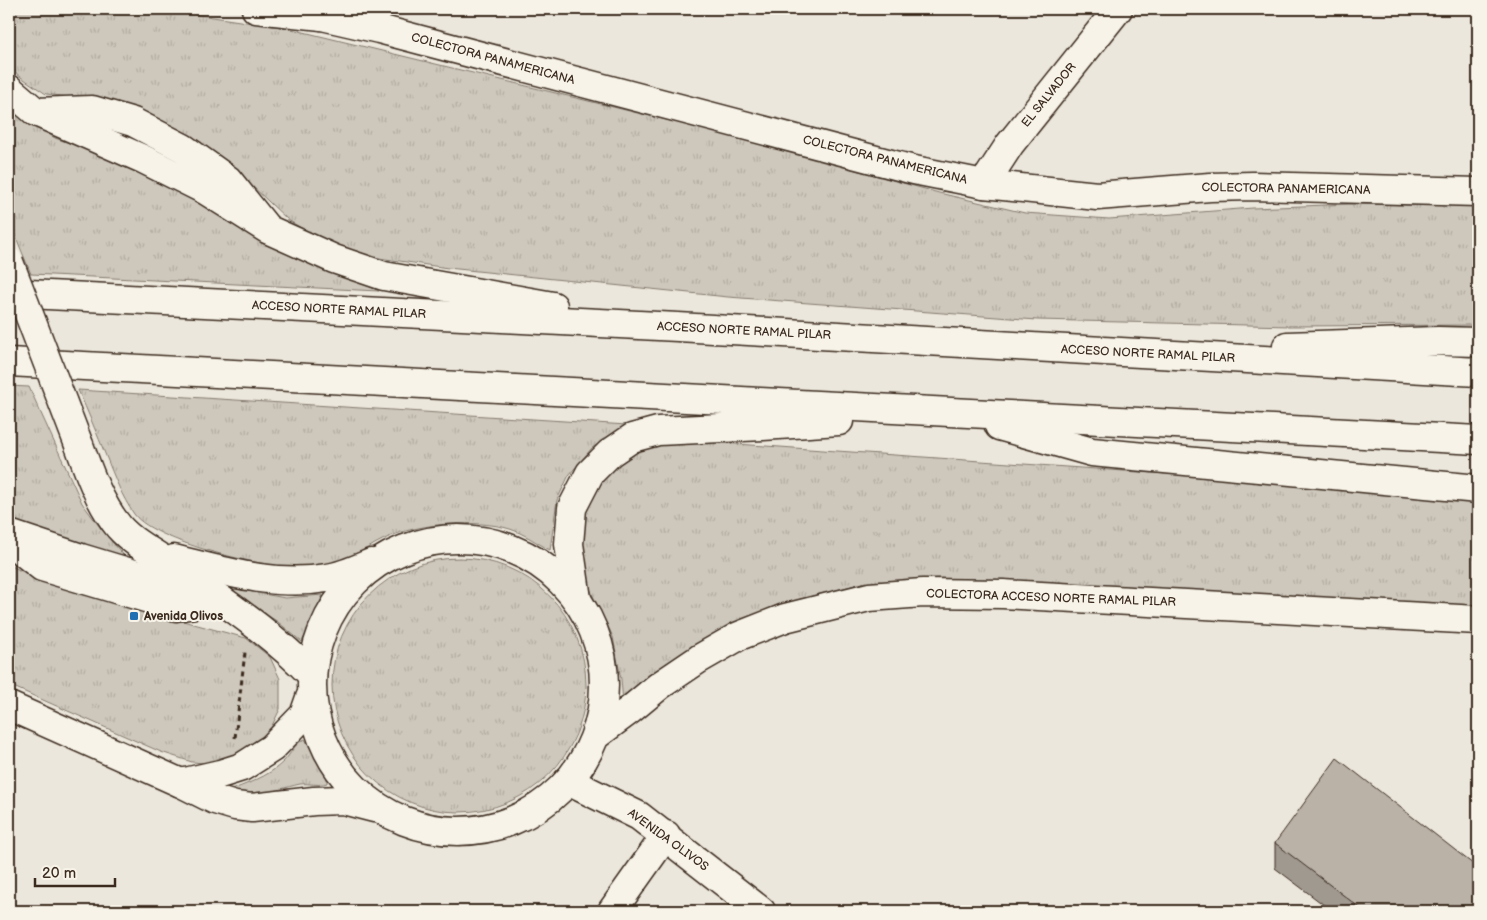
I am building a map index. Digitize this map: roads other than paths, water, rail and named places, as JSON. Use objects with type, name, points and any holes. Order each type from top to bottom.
[{"type":"main road","name":"COLECTORA PANAMERICANA","points":[[256,9],[314,12],[914,170],[984,184],[1096,196],[1210,187],[1253,186],[1478,192]]},
{"type":"main road","name":"EL SALVADOR","points":[[984,184],[1010,144],[1118,9]]},
{"type":"main road","points":[[9,89],[36,112],[143,159],[205,190],[267,229],[334,259],[384,276],[678,328]]},
{"type":"main road","points":[[9,262],[98,492],[119,527],[134,541],[221,600],[293,655],[311,686],[317,736],[326,755],[337,771],[356,792],[377,809],[402,822],[428,830],[458,831],[494,826],[533,809],[551,797],[568,781],[593,747],[599,732],[604,702],[604,675],[600,648],[591,622],[577,599],[553,573],[523,554],[490,542],[455,539],[419,544],[356,570],[328,578],[280,580],[235,575],[155,554]]},
{"type":"main road","name":"ACCESO NORTE RAMAL PILAR","points":[[9,294],[678,328],[1478,372]]},
{"type":"main road","points":[[1103,352],[1438,340],[1478,342]]},
{"type":"main road","points":[[9,362],[1478,440]]},
{"type":"main road","points":[[577,599],[569,544],[572,508],[590,473],[610,453],[632,438],[658,431],[763,426],[951,412],[1092,452],[1477,491]]},
{"type":"main road","points":[[9,534],[81,558],[221,600]]},
{"type":"main road","points":[[9,541],[42,567],[176,607],[221,600]]},
{"type":"main road","points":[[181,783],[242,767],[272,748],[304,715],[319,639],[335,606],[358,578],[388,556]]},
{"type":"main road","name":"COLECTORA ACCESO NORTE RAMAL PILAR","points":[[599,732],[659,686],[699,659],[739,636],[785,618],[869,597],[923,592],[1003,594],[1478,620]]},
{"type":"main road","points":[[9,706],[215,800],[235,806],[252,808],[314,801],[344,800],[377,809]]},
{"type":"main road","name":"AVENIDA OLIVOS","points":[[568,781],[640,816],[761,911]]},
{"type":"main road","points":[[612,911],[666,835]]},
{"type":"place","name":"Avenida Olivos","points":[[134,616]]}]
